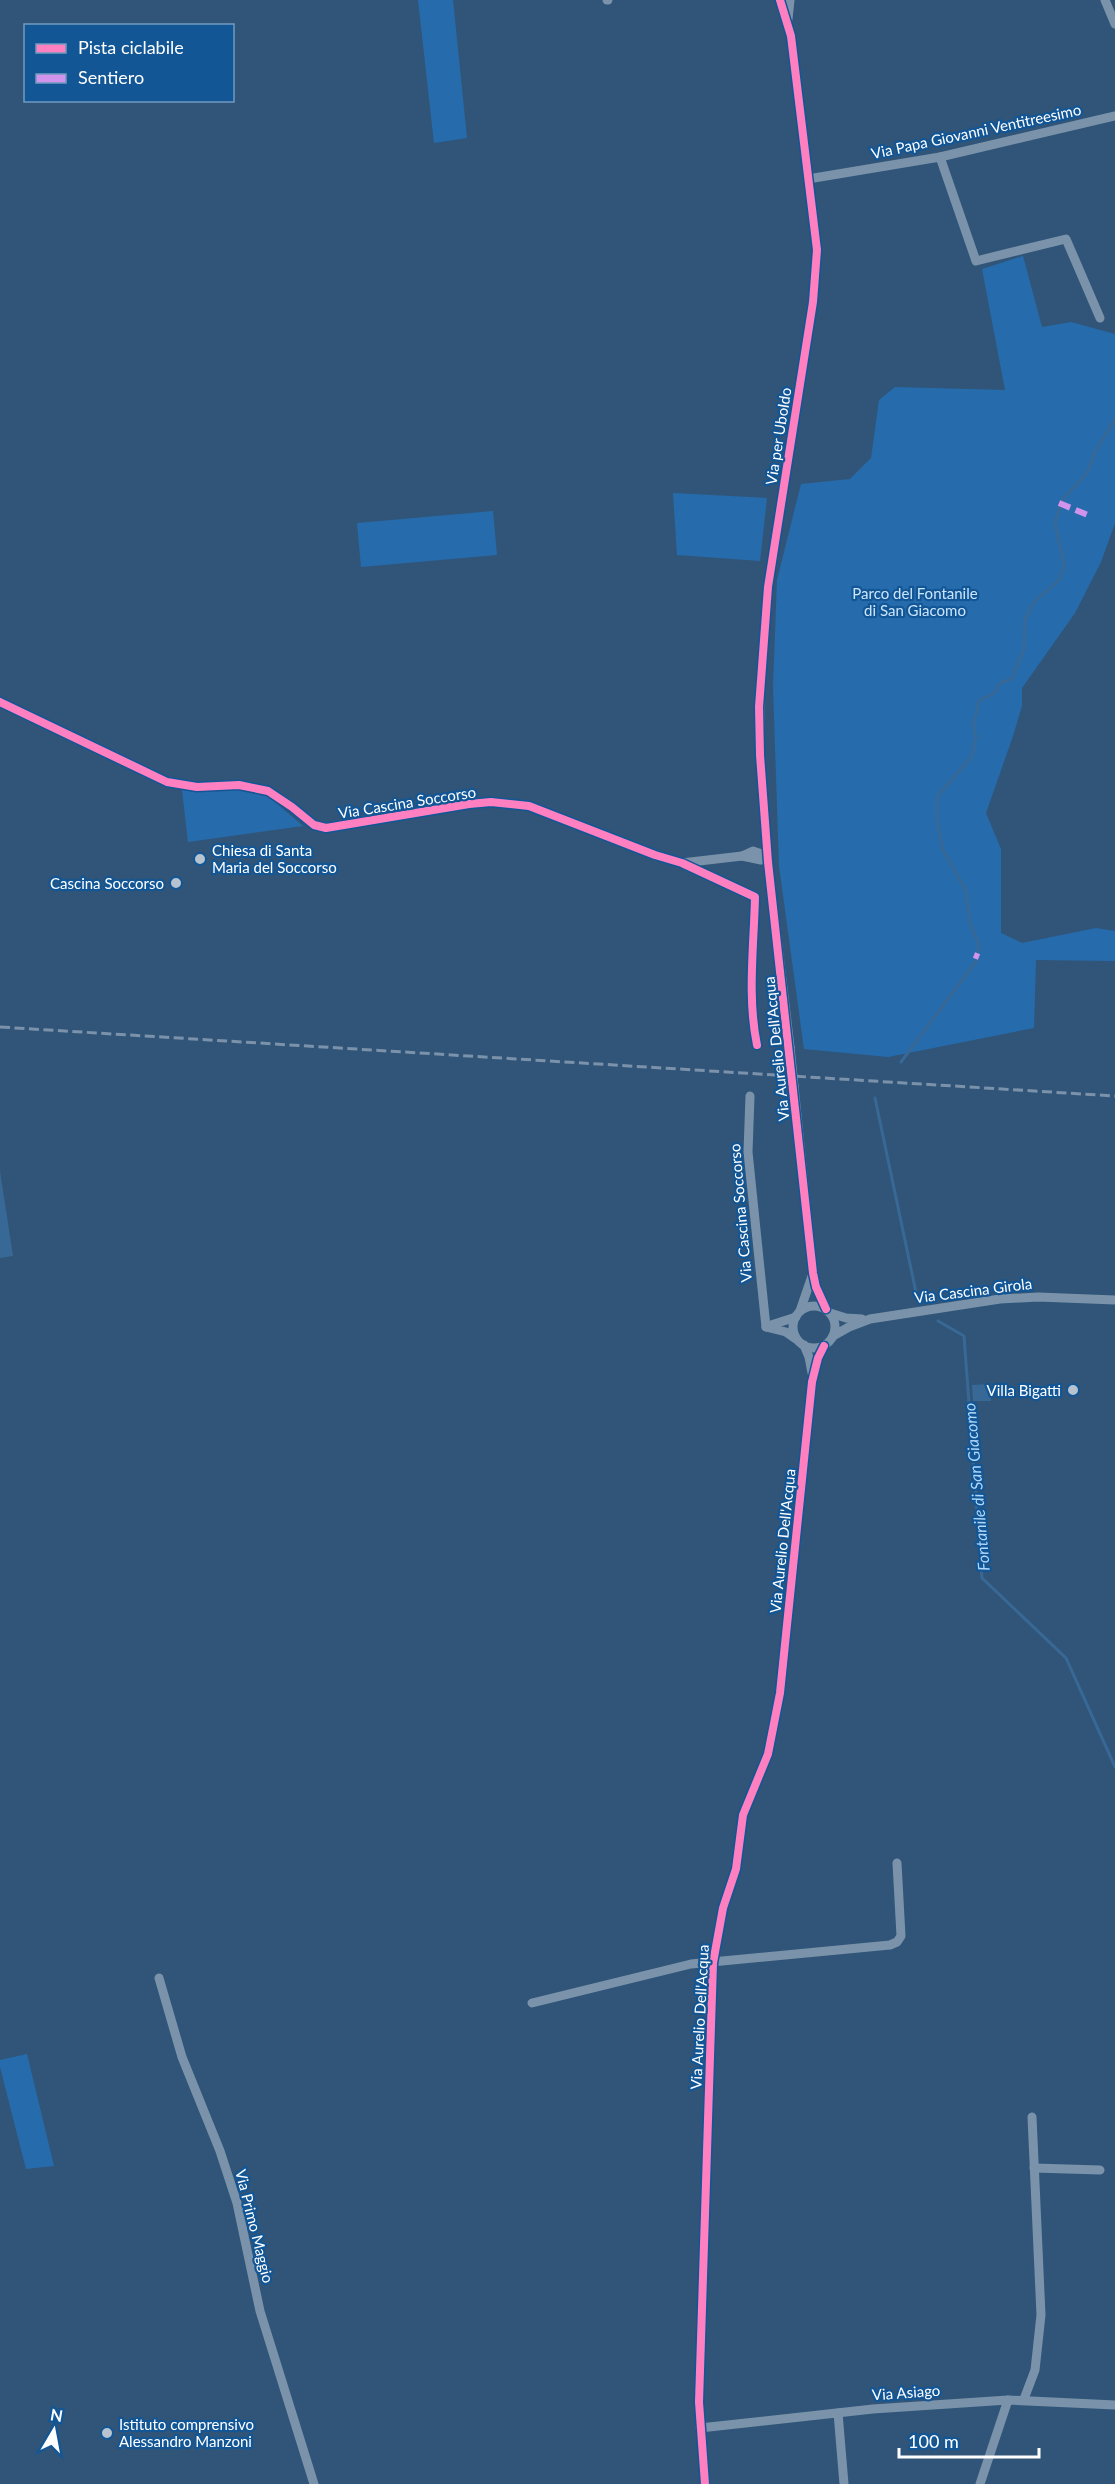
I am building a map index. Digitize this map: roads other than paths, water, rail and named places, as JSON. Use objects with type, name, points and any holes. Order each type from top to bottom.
[{"type":"street","name":"Via per Uboldo","points":[[780,0],[788,21]]},
{"type":"street","name":"Via per Uboldo","points":[[768,856],[760,755],[761,653],[770,570],[813,302],[817,250],[788,21],[790,0]]},
{"type":"street","points":[[1105,0],[1115,24]]},
{"type":"street","name":"Via Papa Giovanni Ventitreesimo","points":[[808,179],[940,158],[1115,116]]},
{"type":"street","points":[[940,158],[976,261],[1066,239],[1100,318]]},
{"type":"street","name":"Via Cascina Soccorso","points":[[0,702],[168,782],[197,787],[239,785],[268,791],[319,827],[343,826],[491,802],[529,806],[642,851],[682,863],[755,897],[753,1027],[757,1045]]},
{"type":"street","name":"Via Cascina Soccorso","points":[[682,863],[742,856],[753,851],[768,856]]},
{"type":"street","name":"Via Aurelio Dell'Acqua","points":[[768,856],[813,1274],[816,1287],[828,1311]]},
{"type":"street","name":"Via Cascina Soccorso","points":[[750,1096],[748,1152],[766,1326]]},
{"type":"street","name":"Via Aurelio Dell'Acqua","points":[[797,1315],[813,1274]]},
{"type":"street","name":"Via Cascina Girola","points":[[828,1311],[846,1318],[870,1319],[1000,1299],[1038,1297],[1115,1299]]},
{"type":"street","points":[[815,1306],[828,1311],[835,1324],[833,1336],[824,1346],[818,1348],[801,1343],[786,1332],[766,1326],[815,1306]]},
{"type":"street","points":[[797,1315],[793,1329],[801,1343]]},
{"type":"street","name":"Via Cascina Girola","points":[[833,1336],[870,1319]]},
{"type":"street","name":"Via Aurelio Dell'Acqua","points":[[801,1343],[811,1365],[812,1382]]},
{"type":"street","name":"Via Aurelio Dell'Acqua","points":[[705,2484],[700,2428],[712,1963],[723,1908],[736,1869],[743,1815],[768,1754],[780,1694],[812,1382],[818,1358],[824,1346]]},
{"type":"street","points":[[532,2003],[668,1968],[703,1962],[712,1963],[890,1945],[902,1936],[897,1863]]},
{"type":"street","name":"Via Primo Maggio","points":[[159,1978],[182,2057],[220,2151],[237,2203],[260,2311],[314,2484]]},
{"type":"street","points":[[1024,2399],[1035,2370],[1041,2315],[1032,2117]]},
{"type":"street","points":[[1034,2168],[1100,2170]]},
{"type":"street","name":"Via Asiago","points":[[700,2428],[838,2413],[1024,2399],[1115,2405]]},
{"type":"street","points":[[980,2484],[1008,2400]]},
{"type":"street","points":[[838,2413],[844,2484]]},
{"type":"waterway","name":"Fontanile di San Giacomo","points":[[901,1062],[977,960],[979,945],[970,923],[966,891],[942,848],[937,819],[937,797],[972,756],[976,737],[973,727],[979,701],[994,693],[1000,683],[1012,679],[1024,649],[1025,620],[1033,603],[1059,580],[1064,565],[1055,522],[1063,499],[1087,473],[1096,450],[1115,419]]},
{"type":"waterway","name":"Fontanile di San Giacomo","points":[[875,1098],[918,1302]]},
{"type":"waterway","name":"Fontanile di San Giacomo","points":[[938,1321],[964,1336],[982,1578],[1066,1658],[1115,1767]]},
{"type":"railway","points":[[0,1027],[1115,1096]]},
{"type":"place","name":"Chiesa di Santa Maria del Soccorso","points":[[200,859]]},
{"type":"place","name":"Cascina Soccorso","points":[[176,883]]},
{"type":"place","name":"Villa Bigatti","points":[[1073,1390]]},
{"type":"place","name":"Istituto comprensivo Alessandro Manzoni","points":[[107,2433]]},
{"type":"park label","name":"Parco del Fontanile di San Giacomo","points":[[915,602]]}]
